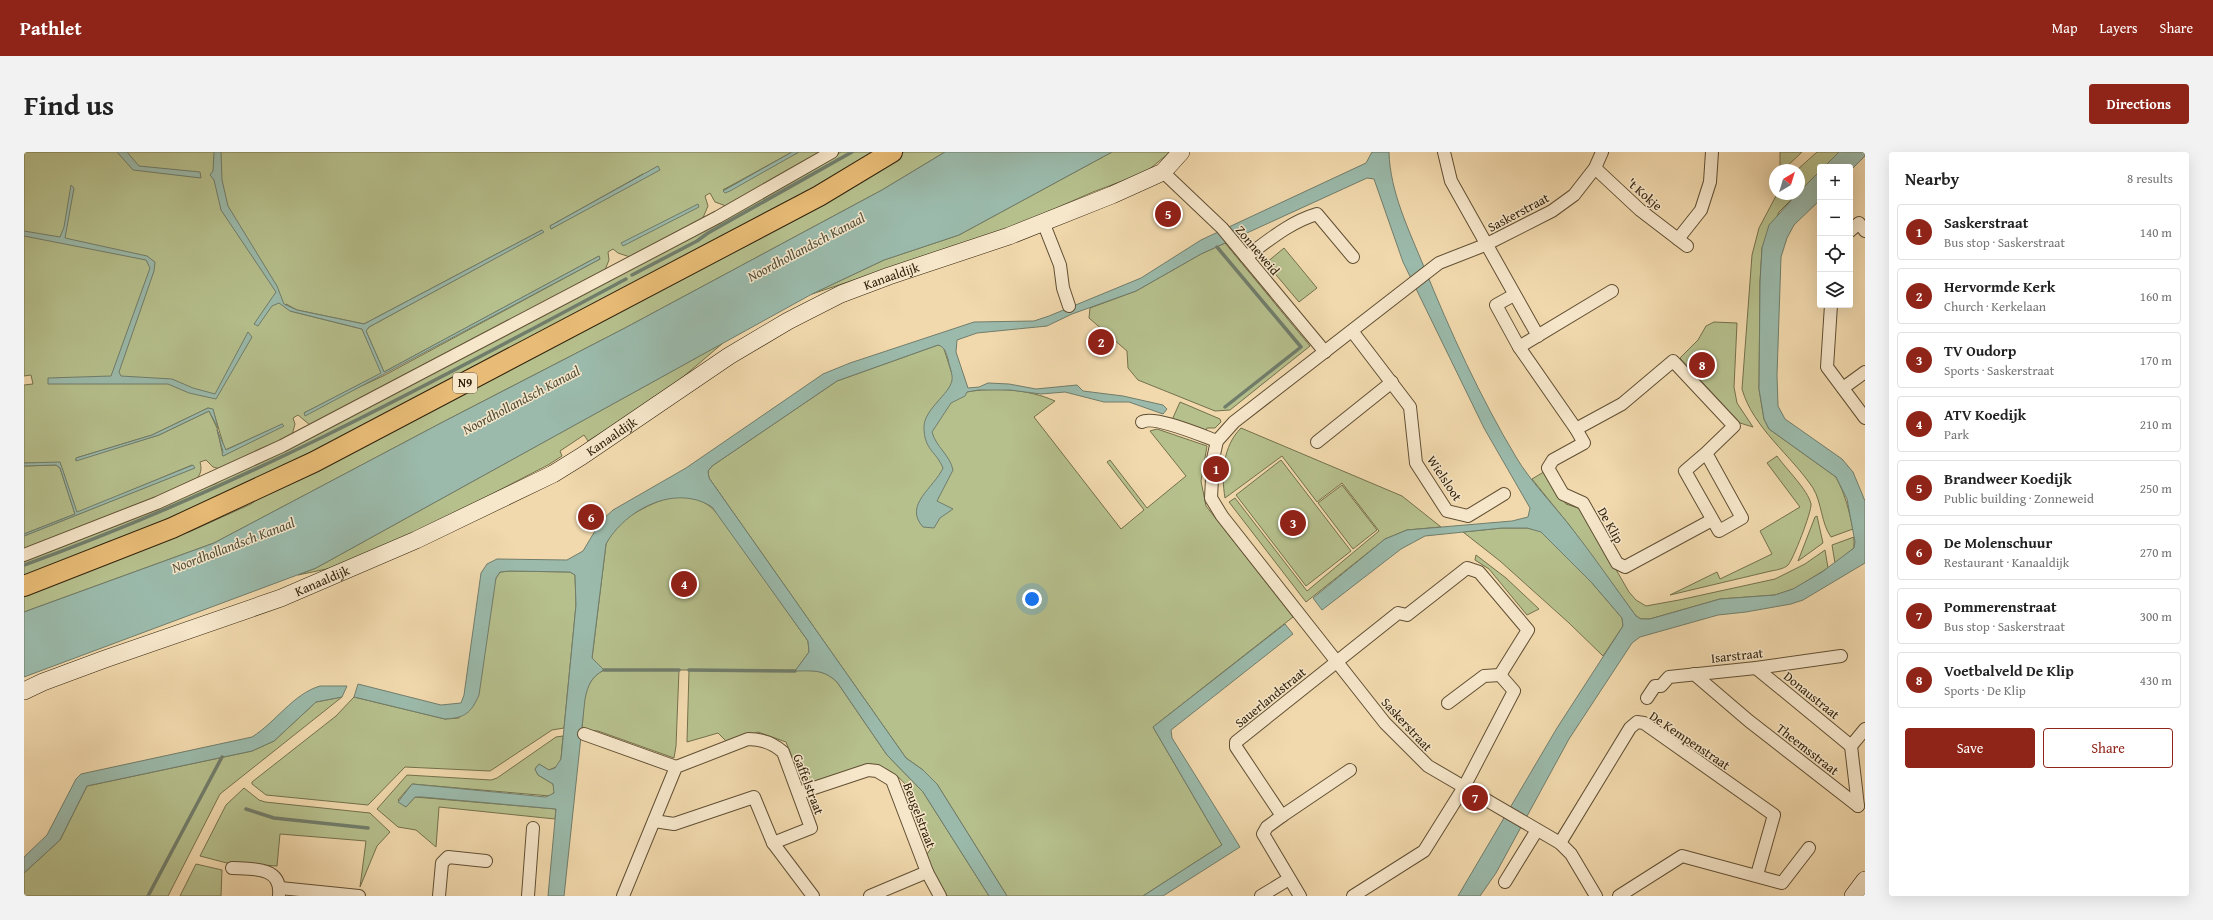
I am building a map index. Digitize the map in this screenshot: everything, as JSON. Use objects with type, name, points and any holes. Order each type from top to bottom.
[{"type":"main road","name":"N9","points":[[24,586],[172,528],[314,462],[812,200],[892,152]]},
{"type":"street","points":[[24,555],[157,503],[282,446],[375,399],[718,217],[832,152]]},
{"type":"street","name":"Kanaaldijk","points":[[24,691],[105,659],[281,598],[416,540],[553,474],[730,356],[788,321],[848,291],[1009,236],[1112,195],[1163,172],[1181,152]]},
{"type":"street","points":[[1444,152],[1451,181],[1538,336]]},
{"type":"street","name":"Saskerstraat","points":[[1352,331],[1439,263],[1486,245],[1552,211],[1574,195],[1595,168],[1602,152]]},
{"type":"street","name":"'t Kokje","points":[[1595,168],[1640,210],[1682,243],[1701,210],[1710,182],[1712,152]]},
{"type":"street","name":"Zonneweid","points":[[1163,172],[1222,228],[1325,352]]},
{"type":"street","points":[[1246,257],[1285,228],[1300,219],[1317,214],[1353,257]]},
{"type":"street","points":[[1043,222],[1060,265],[1063,288],[1070,306]]},
{"type":"street","points":[[1519,347],[1612,291]]},
{"type":"street","name":"De Klip","points":[[1514,295],[1496,306],[1519,347],[1576,429],[1584,443],[1553,460],[1548,468],[1563,494],[1583,503],[1617,563],[1624,567],[1712,520]]},
{"type":"street","points":[[1831,308],[1827,367],[1865,418]]},
{"type":"street","points":[[1142,422],[1160,421],[1217,441],[1234,422],[1352,331]]},
{"type":"street","name":"Wielsloot","points":[[1352,331],[1410,406],[1416,463],[1447,510],[1468,516],[1504,494]]},
{"type":"street","points":[[1576,429],[1622,404],[1673,361],[1734,426],[1686,471],[1719,531],[1742,518],[1706,453]]},
{"type":"street","points":[[1843,388],[1865,372]]},
{"type":"street","points":[[1317,442],[1392,382]]},
{"type":"street","name":"Saskerstraat","points":[[1217,441],[1210,481],[1211,498],[1222,516],[1385,723],[1428,766],[1560,843],[1571,854],[1596,896]]},
{"type":"street","points":[[1336,662],[1398,613],[1407,615],[1467,568],[1479,572],[1528,630],[1500,675]]},
{"type":"street","name":"Isarstraat","points":[[1646,698],[1655,686],[1661,686],[1669,677],[1756,668],[1841,656]]},
{"type":"street","name":"Sauerlandstraat","points":[[1282,816],[1236,747],[1236,742],[1336,662]]},
{"type":"street","name":"Donaustraat","points":[[1756,668],[1852,746]]},
{"type":"street","name":"Theemsstraat","points":[[1694,674],[1749,721],[1858,806],[1852,746]]},
{"type":"street","points":[[1448,704],[1484,676],[1500,675]]},
{"type":"street","points":[[1353,896],[1424,851],[1464,787],[1514,691],[1500,675]]},
{"type":"street","name":"De Kempenstraat","points":[[1560,843],[1630,728],[1637,722],[1644,723],[1774,815],[1757,875]]},
{"type":"street","points":[[1852,746],[1865,729]]},
{"type":"street","points":[[584,734],[676,767],[623,896]]},
{"type":"street","name":"Gaffelstraat","points":[[676,767],[748,739],[758,739],[776,746],[783,752],[811,828],[773,843]]},
{"type":"street","name":"Beugelstraat","points":[[799,793],[868,770],[877,771],[892,780],[927,872],[940,896]]},
{"type":"street","points":[[1300,896],[1288,879],[1263,834],[1267,827],[1350,770]]},
{"type":"street","points":[[654,821],[674,824],[754,797],[773,843],[813,896]]},
{"type":"street","points":[[528,896],[533,828]]},
{"type":"street","points":[[1505,882],[1534,829]]},
{"type":"street","points":[[1619,896],[1682,856],[1757,875],[1782,883],[1809,848]]},
{"type":"street","points":[[439,896],[442,864],[448,857],[486,861]]},
{"type":"street","points":[[232,868],[267,871],[272,875],[279,892],[359,896]]},
{"type":"street","points":[[870,896],[927,872]]},
{"type":"street","points":[[1261,896],[1288,879]]},
{"type":"street","points":[[1853,896],[1865,880]]},
{"type":"green space","points":[[24,152],[792,152],[723,190],[799,152],[825,152],[726,206],[715,202],[710,193],[705,196],[708,206],[702,220],[630,257],[618,253],[613,249],[608,252],[609,260],[605,270],[310,425],[298,415],[293,418],[295,424],[292,435],[220,469],[213,467],[206,460],[200,462],[200,474],[191,483],[24,550],[24,536],[194,468],[192,465],[77,513],[60,463],[24,463],[24,385],[33,384],[31,375],[24,376]],"holes":[[[643,174],[551,229],[550,226]],[[542,230],[543,232],[369,327],[366,331],[384,372],[599,256],[600,259],[385,375],[304,413],[382,373],[362,329],[290,311],[286,304],[297,310],[364,324]],[[208,408],[213,410],[225,450],[283,424],[223,456],[217,428],[209,411],[159,435],[76,460],[76,458],[152,435]]]},
{"type":"green space","points":[[841,152],[880,152],[828,183],[334,445],[131,537],[110,541],[95,547],[72,561],[24,579],[24,559],[215,484],[236,472],[307,440],[740,209]]},
{"type":"green space","points":[[904,152],[945,152],[882,190],[625,328],[214,543],[24,612],[24,592],[157,540],[189,532],[251,504],[267,492],[855,182]]},
{"type":"green space","points":[[1112,152],[1170,152],[1146,172],[1093,192],[1012,227],[812,294],[884,260],[959,235]]},
{"type":"green space","points":[[1780,152],[1802,152],[1789,164],[1780,164]]},
{"type":"green space","points":[[1817,152],[1839,152],[1827,164],[1817,164],[1817,174],[1805,186],[1805,164],[1804,164]]},
{"type":"green space","points":[[1774,200],[1791,200],[1779,212],[1762,248],[1760,282],[1759,389],[1764,419],[1769,429],[1836,477],[1839,483],[1850,515],[1853,529],[1831,537],[1825,526],[1813,488],[1763,429],[1747,403],[1742,389],[1752,255],[1759,228]]},
{"type":"green space","points":[[1225,243],[1310,346],[1230,410],[1215,411],[1138,380],[1128,368],[1127,351],[1089,318],[1090,308],[1136,291],[1201,254]]},
{"type":"green space","points":[[1284,248],[1317,288],[1299,302],[1266,263]]},
{"type":"green space","points":[[1714,322],[1737,323],[1734,387],[1737,403],[1753,427],[1740,423],[1680,358],[1698,340],[1706,326]]},
{"type":"green space","points":[[723,343],[663,394],[588,441],[584,435],[560,451],[562,456],[548,465],[418,532],[336,567],[298,575],[316,568]]},
{"type":"green space","points":[[938,345],[943,346],[953,377],[966,392],[977,390],[1011,390],[1034,394],[1055,401],[1034,417],[1121,529],[1144,510],[1107,462],[1110,460],[1147,508],[1186,476],[1150,431],[1157,429],[1207,446],[1201,481],[1206,506],[1293,617],[1153,727],[1222,845],[1143,896],[1007,896],[937,784],[923,770],[906,758],[709,478],[708,471],[712,466],[837,381]]},
{"type":"green space","points":[[1180,402],[1220,419],[1221,422],[1215,428],[1207,428],[1206,430],[1172,420]]},
{"type":"green space","points":[[1241,428],[1402,496],[1441,527],[1407,530],[1385,539],[1306,602],[1229,502],[1235,498],[1307,591],[1379,531],[1342,483],[1317,502],[1282,456],[1225,498],[1223,479],[1227,452],[1230,443]]},
{"type":"green space","points":[[1777,456],[1806,492],[1811,504],[1809,516],[1802,535],[1788,565],[1780,569],[1670,595],[1717,572],[1720,579],[1772,554],[1760,531],[1800,507],[1767,463]]},
{"type":"green space","points":[[1281,460],[1351,551],[1306,586],[1236,495]]},
{"type":"green space","points":[[56,465],[60,468],[75,514],[24,534],[24,466]]},
{"type":"green space","points":[[1547,470],[1566,504],[1581,509],[1629,592],[1636,600],[1646,606],[1775,579],[1805,564],[1825,550],[1828,568],[1794,589],[1775,595],[1720,599],[1650,619],[1641,619],[1636,616],[1570,526],[1532,479]]},
{"type":"green space","points":[[1342,485],[1377,530],[1353,549],[1318,503]]},
{"type":"green space","points":[[678,496],[698,499],[713,509],[722,519],[808,641],[809,652],[796,670],[823,673],[837,682],[887,755],[923,792],[989,896],[947,896],[926,863],[927,854],[932,847],[915,800],[902,780],[893,773],[881,767],[805,790],[786,742],[758,732],[729,744],[718,733],[687,742],[689,670],[679,670],[676,746],[674,758],[598,731],[582,730],[587,688],[591,681],[604,670],[592,658],[606,544],[618,525],[625,519],[652,504],[670,497]]},
{"type":"green space","points":[[1817,516],[1823,543],[1798,561],[1815,517]]},
{"type":"green space","points":[[1502,528],[1527,528],[1541,531],[1592,583],[1622,618],[1623,626],[1603,656],[1569,623],[1500,561],[1463,532]]},
{"type":"green space","points":[[1854,537],[1854,548],[1835,563],[1832,545]]},
{"type":"green space","points":[[1476,555],[1506,578],[1539,609],[1527,615],[1489,569],[1475,560]]},
{"type":"green space","points":[[500,572],[570,572],[575,575],[576,605],[564,728],[552,730],[490,771],[405,767],[368,805],[266,795],[252,784],[252,782],[336,716],[354,697],[445,719],[459,718],[496,578]]},
{"type":"green space","points":[[342,697],[220,794],[168,896],[24,896],[24,873],[60,840],[87,786],[252,751],[274,741],[316,702]]},
{"type":"green space","points":[[563,736],[561,759],[558,766],[549,770],[539,764],[535,769],[538,775],[553,784],[555,791],[550,796],[412,784],[398,800],[406,807],[415,797],[556,809],[555,819],[439,807],[436,847],[416,830],[398,827],[377,809],[407,775],[491,780],[497,778],[556,737]]},
{"type":"green space","points":[[244,788],[259,800],[265,802],[370,813],[390,832],[377,846],[360,887],[366,841],[280,834],[277,866],[227,863],[200,856],[226,805]]},
{"type":"green space","points":[[196,864],[222,870],[221,896],[180,896]]},
{"type":"water","points":[[117,152],[127,152],[139,166],[200,172],[201,178],[133,170]]},
{"type":"water","points":[[214,152],[221,152],[222,180],[228,206],[277,286],[284,304],[297,310],[364,324],[542,230],[544,232],[369,327],[366,331],[384,372],[599,256],[600,259],[305,416],[304,413],[381,373],[362,329],[290,311],[279,303],[272,306],[258,326],[254,324],[276,292],[221,210],[214,180],[210,175],[213,171]]},
{"type":"water","points":[[792,152],[799,152],[730,191],[725,193],[723,191]]},
{"type":"water","name":"Noordhollandsch Kanaal","points":[[945,152],[1112,152],[959,235],[884,260],[812,294],[316,568],[24,677],[24,612],[214,543],[625,328],[882,190]]},
{"type":"water","points":[[1372,152],[1389,152],[1393,182],[1401,211],[1455,339],[1490,411],[1528,475],[1579,537],[1636,616],[1641,619],[1650,619],[1720,599],[1775,595],[1793,589],[1822,572],[1854,548],[1855,542],[1847,499],[1836,477],[1769,429],[1764,419],[1759,389],[1760,282],[1762,248],[1769,225],[1792,200],[1805,200],[1805,186],[1817,174],[1817,203],[1794,225],[1787,238],[1781,257],[1777,375],[1778,406],[1785,419],[1842,459],[1853,472],[1865,501],[1865,563],[1803,600],[1791,604],[1746,612],[1718,615],[1640,637],[1632,643],[1569,739],[1496,873],[1480,896],[1458,896],[1557,728],[1623,626],[1622,618],[1592,583],[1541,532],[1527,528],[1502,528],[1425,536],[1401,549],[1322,610],[1313,598],[1385,539],[1407,530],[1512,521],[1528,517],[1530,508],[1484,428],[1403,262],[1374,179],[1367,178],[1201,254],[1136,291],[1072,314],[1047,326],[977,333],[957,340],[956,352],[968,388],[979,387],[988,383],[1009,384],[1036,389],[1077,385],[1083,391],[1123,396],[1163,405],[1167,409],[1163,414],[1129,402],[1104,402],[1065,392],[1041,394],[1010,390],[978,390],[967,392],[965,396],[951,403],[932,432],[949,460],[953,470],[937,501],[953,509],[940,518],[934,528],[923,527],[918,519],[916,511],[922,497],[943,468],[928,446],[924,427],[928,414],[947,391],[952,380],[946,352],[938,345],[837,381],[712,466],[708,471],[709,478],[906,758],[923,770],[937,784],[1007,896],[989,896],[923,792],[887,755],[837,682],[823,673],[813,671],[795,671],[809,652],[808,641],[712,507],[698,500],[682,498],[667,499],[652,504],[625,520],[606,544],[592,658],[604,670],[591,682],[585,699],[564,896],[548,896],[556,809],[422,797],[415,797],[406,807],[398,802],[412,784],[546,797],[554,793],[553,784],[538,775],[535,769],[539,764],[549,770],[555,768],[561,759],[576,605],[575,575],[570,572],[500,572],[496,578],[479,695],[470,710],[462,716],[445,719],[354,697],[358,684],[441,705],[461,703],[464,695],[481,573],[487,564],[497,559],[567,560],[583,551],[601,521],[613,510],[686,468],[823,374],[850,363],[974,322],[1034,321],[1049,316],[1141,278],[1201,240],[1366,163]]},
{"type":"water","points":[[1839,152],[1865,152],[1865,156],[1853,168],[1853,164],[1827,164]]},
{"type":"water","points":[[658,166],[660,170],[551,229],[550,226]]},
{"type":"water","points":[[71,185],[74,188],[65,238],[147,256],[155,262],[154,271],[119,372],[121,376],[172,379],[193,388],[215,394],[248,332],[252,337],[216,399],[189,393],[168,384],[48,384],[48,378],[111,376],[150,268],[146,260],[24,236],[24,231],[60,237],[64,227]]},
{"type":"water","points":[[698,204],[699,207],[623,246],[621,243]]},
{"type":"water","points":[[208,408],[213,409],[218,428],[209,411],[159,435],[76,461],[76,458],[152,435]]},
{"type":"water","points":[[282,424],[284,426],[223,456],[222,455],[223,452],[217,430],[226,450]]},
{"type":"water","points":[[60,462],[77,512],[193,465],[195,468],[24,536],[24,534],[75,514],[60,468],[56,465],[24,466],[24,463]]},
{"type":"water","points":[[1285,624],[1293,634],[1171,730],[1172,738],[1240,847],[1163,896],[1143,896],[1222,845],[1153,727]]},
{"type":"water","points":[[320,686],[347,686],[342,697],[316,702],[274,741],[252,751],[87,786],[60,840],[24,873],[24,857],[47,835],[76,779],[81,774],[252,737],[261,731],[301,695]]},
{"type":"waterway","points":[[632,275],[697,241],[708,233],[852,152]]},
{"type":"waterway","points":[[1217,247],[1301,347],[1225,407]]},
{"type":"waterway","points":[[24,565],[102,535],[255,469],[405,396],[626,279]]},
{"type":"waterway","points":[[604,670],[679,670]]},
{"type":"waterway","points":[[689,670],[795,671]]},
{"type":"waterway","points":[[148,896],[222,757]]},
{"type":"waterway","points":[[246,809],[274,818],[368,828]]},
{"type":"place","name":"Brandweer Koedijk","points":[[1168,214]]},
{"type":"place","name":"Hervormde Kerk","points":[[1101,342]]},
{"type":"place","name":"Voetbalveld De Klip","points":[[1702,365]]},
{"type":"place","name":"Saskerstraat","points":[[1216,469]]},
{"type":"place","name":"De Molenschuur","points":[[591,517]]},
{"type":"place","name":"TV Oudorp","points":[[1293,523]]},
{"type":"place","name":"ATV Koedijk","points":[[684,584]]},
{"type":"place","name":"Pommerenstraat","points":[[1475,798]]}]
